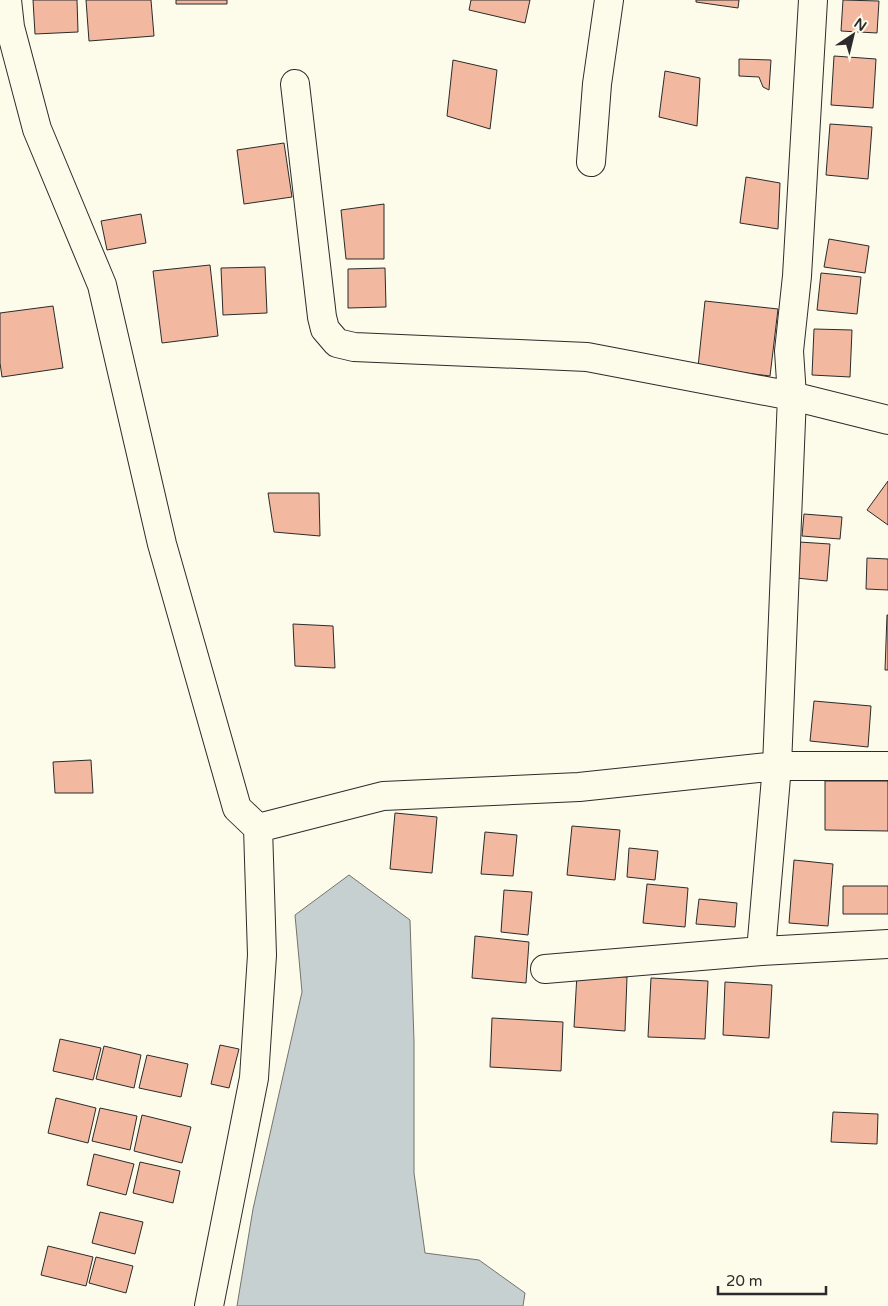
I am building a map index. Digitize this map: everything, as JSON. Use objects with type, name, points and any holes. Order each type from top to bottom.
[{"type":"street","points":[[8,0],[10,28],[37,129],[102,285],[162,544],[237,808],[258,828],[262,955],[254,1078],[209,1306]]},
{"type":"street","points":[[591,162],[597,84],[609,0]]},
{"type":"street","points":[[761,951],[777,766],[792,396],[789,351],[796,276],[812,0]]},
{"type":"street","points":[[295,84],[322,317],[325,329],[337,343],[354,346],[587,357],[792,396],[888,420]]},
{"type":"street","points":[[258,828],[383,796],[578,787],[777,766],[888,766]]},
{"type":"street","points":[[545,969],[761,951],[888,944]]},
{"type":"shaded area","points":[[349,875],[410,920],[414,1041],[414,1173],[425,1253],[479,1260],[525,1293],[523,1306],[237,1306],[253,1209],[302,992],[295,915]]},
{"type":"building","points":[[33,0],[77,0],[78,32],[35,34]]},
{"type":"building","points":[[86,0],[151,0],[154,36],[89,41]]},
{"type":"building","points":[[176,0],[227,0],[227,4],[176,4]]},
{"type":"building","points":[[471,0],[530,0],[525,23],[469,10]]},
{"type":"building","points":[[696,0],[739,0],[738,8],[696,2]]},
{"type":"building","points":[[843,0],[879,1],[877,33],[841,31]]},
{"type":"building","points":[[834,56],[876,59],[873,108],[831,105]]},
{"type":"building","points":[[739,59],[771,60],[769,90],[763,87],[759,77],[739,76]]},
{"type":"building","points":[[453,60],[497,70],[490,129],[447,116]]},
{"type":"building","points":[[665,71],[700,78],[697,126],[659,117]]},
{"type":"building","points":[[830,124],[872,127],[868,179],[826,175]]},
{"type":"building","points":[[284,143],[292,197],[244,204],[237,150]]},
{"type":"building","points":[[746,177],[780,183],[778,229],[740,223]]},
{"type":"building","points":[[384,204],[384,259],[346,259],[341,210]]},
{"type":"building","points":[[141,214],[146,243],[107,250],[101,221]]},
{"type":"building","points":[[829,239],[869,246],[865,273],[824,267]]},
{"type":"building","points":[[210,265],[218,336],[162,343],[153,271]]},
{"type":"building","points":[[265,267],[267,313],[223,315],[221,268]]},
{"type":"building","points":[[385,268],[386,307],[348,308],[348,269]]},
{"type":"building","points":[[821,273],[861,277],[857,314],[817,310]]},
{"type":"building","points":[[705,301],[778,309],[770,376],[698,367]]},
{"type":"building","points":[[53,306],[63,368],[2,377],[0,363],[0,313]]},
{"type":"building","points":[[814,329],[852,330],[850,377],[812,375]]},
{"type":"building","points":[[888,481],[888,525],[867,510]]},
{"type":"building","points":[[268,493],[319,493],[320,536],[274,532]]},
{"type":"building","points":[[804,514],[842,517],[840,539],[802,536]]},
{"type":"building","points":[[799,542],[830,544],[827,581],[796,578]]},
{"type":"building","points":[[867,558],[888,559],[888,590],[866,589]]},
{"type":"building","points":[[887,615],[888,670],[885,670]]},
{"type":"building","points":[[293,624],[333,626],[335,668],[295,666]]},
{"type":"building","points":[[814,701],[871,706],[868,747],[810,741]]},
{"type":"building","points":[[91,760],[93,793],[55,793],[53,762]]},
{"type":"building","points":[[825,781],[888,781],[888,831],[825,830]]},
{"type":"building","points":[[395,813],[437,817],[432,873],[390,869]]},
{"type":"building","points":[[572,826],[620,830],[615,880],[567,875]]},
{"type":"building","points":[[485,832],[517,835],[513,876],[481,874]]},
{"type":"building","points":[[629,848],[658,851],[655,880],[627,877]]},
{"type":"building","points":[[794,860],[833,864],[828,926],[789,923]]},
{"type":"building","points":[[647,884],[688,888],[685,927],[643,923]]},
{"type":"building","points":[[843,886],[888,886],[888,914],[843,914]]},
{"type":"building","points":[[504,890],[532,892],[528,935],[501,932]]},
{"type":"building","points":[[699,899],[737,903],[735,927],[696,924]]},
{"type":"building","points":[[475,936],[529,942],[526,983],[472,978]]},
{"type":"building","points":[[577,974],[627,977],[625,1031],[574,1027]]},
{"type":"building","points":[[651,978],[708,981],[705,1039],[648,1037]]},
{"type":"building","points":[[725,982],[772,985],[769,1038],[723,1035]]},
{"type":"building","points":[[492,1018],[563,1022],[561,1071],[490,1067]]},
{"type":"building","points":[[60,1039],[101,1048],[93,1080],[53,1071]]},
{"type":"building","points":[[220,1045],[239,1049],[229,1088],[211,1084]]},
{"type":"building","points":[[104,1046],[141,1055],[134,1088],[96,1079]]},
{"type":"building","points":[[147,1055],[188,1064],[181,1097],[139,1088]]},
{"type":"building","points":[[56,1098],[96,1108],[88,1143],[48,1133]]},
{"type":"building","points":[[100,1108],[137,1116],[130,1150],[92,1141]]},
{"type":"building","points":[[833,1112],[878,1114],[877,1144],[831,1142]]},
{"type":"building","points":[[142,1115],[191,1127],[182,1163],[134,1151]]},
{"type":"building","points":[[94,1154],[134,1164],[126,1195],[87,1185]]},
{"type":"building","points":[[140,1162],[180,1171],[173,1203],[133,1193]]},
{"type":"building","points":[[100,1212],[143,1222],[135,1254],[92,1243]]},
{"type":"building","points":[[48,1246],[93,1257],[86,1286],[41,1275]]},
{"type":"building","points":[[96,1257],[133,1266],[126,1293],[89,1283]]}]
